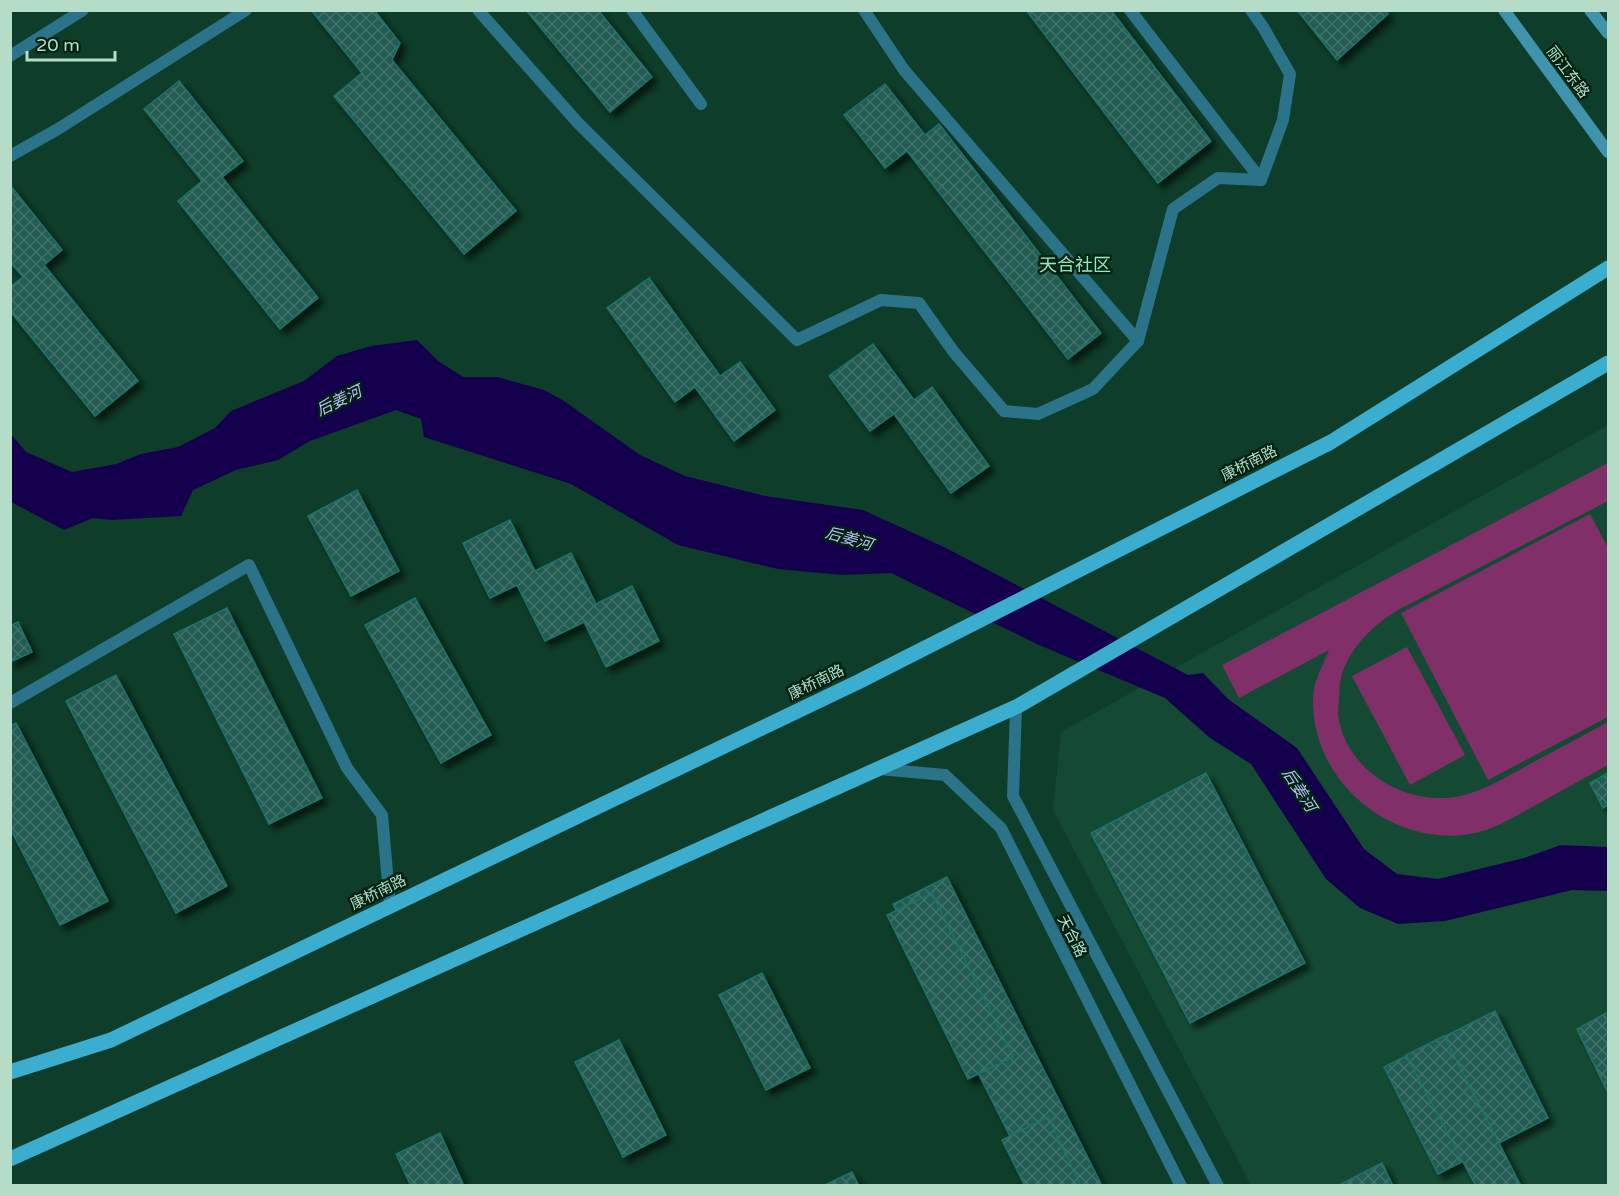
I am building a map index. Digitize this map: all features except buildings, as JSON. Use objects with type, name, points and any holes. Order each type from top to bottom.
[{"type":"main road","name":"丽江东路","points":[[1504,10],[1608,152]]},
{"type":"main road","points":[[1590,10],[1608,33]]},
{"type":"main road","name":"康桥南路","points":[[10,1072],[111,1040],[909,656],[1330,442],[1608,268]]},
{"type":"main road","points":[[10,1159],[1017,706],[1608,363]]},
{"type":"street","points":[[10,56],[83,10]]},
{"type":"street","points":[[10,156],[58,129],[246,10]]},
{"type":"street","points":[[478,10],[578,123],[797,340],[881,300],[919,303],[953,351],[1004,411],[1038,414],[1093,389],[1138,340],[1173,209],[1218,178],[1261,180]]},
{"type":"street","points":[[632,10],[701,104]]},
{"type":"street","points":[[864,10],[904,70],[1138,340]]},
{"type":"street","points":[[1130,10],[1261,180]]},
{"type":"street","points":[[1251,10],[1290,74],[1283,120],[1261,180]]},
{"type":"street","points":[[10,703],[249,565],[347,768],[381,815],[390,906]]},
{"type":"street","name":"天合路","points":[[1017,706],[1013,796],[1218,1185]]},
{"type":"street","name":"天合路","points":[[879,769],[945,775],[1001,828],[1181,1185]]},
{"type":"shaded area","points":[[1608,425],[1608,1185],[1251,1185],[1053,810],[1061,732]]},
{"type":"shaded area","points":[[1608,463],[1608,501],[1398,610],[1371,630],[1349,657],[1344,667],[1340,683],[1338,715],[1342,732],[1360,762],[1388,784],[1404,792],[1421,796],[1452,797],[1476,791],[1608,722],[1608,765],[1490,829],[1453,836],[1423,833],[1394,823],[1369,808],[1347,788],[1329,764],[1318,736],[1313,698],[1320,670],[1329,650],[1239,698],[1222,665]]},
{"type":"shaded area","points":[[1590,514],[1608,548],[1608,717],[1488,780],[1401,613]]},
{"type":"shaded area","points":[[1407,647],[1465,755],[1410,785],[1352,676]]},
{"type":"water","name":"后姜河","points":[[417,340],[438,361],[463,377],[497,377],[544,390],[564,401],[640,455],[685,476],[765,496],[863,510],[946,548],[1188,675],[1203,673],[1228,699],[1297,748],[1364,849],[1397,874],[1438,879],[1524,858],[1561,845],[1608,847],[1608,891],[1572,890],[1445,921],[1398,924],[1360,908],[1326,879],[1251,764],[1210,738],[1165,698],[1039,645],[891,573],[842,575],[778,569],[678,545],[571,484],[424,437],[421,419],[396,410],[310,441],[278,460],[236,470],[193,490],[181,516],[112,520],[93,518],[64,530],[11,502],[10,433],[26,452],[72,472],[116,464],[141,454],[178,447],[215,428],[231,411],[304,381],[337,356],[371,346]]},
{"type":"district","name":"天合社区","points":[[1075,265]]}]
